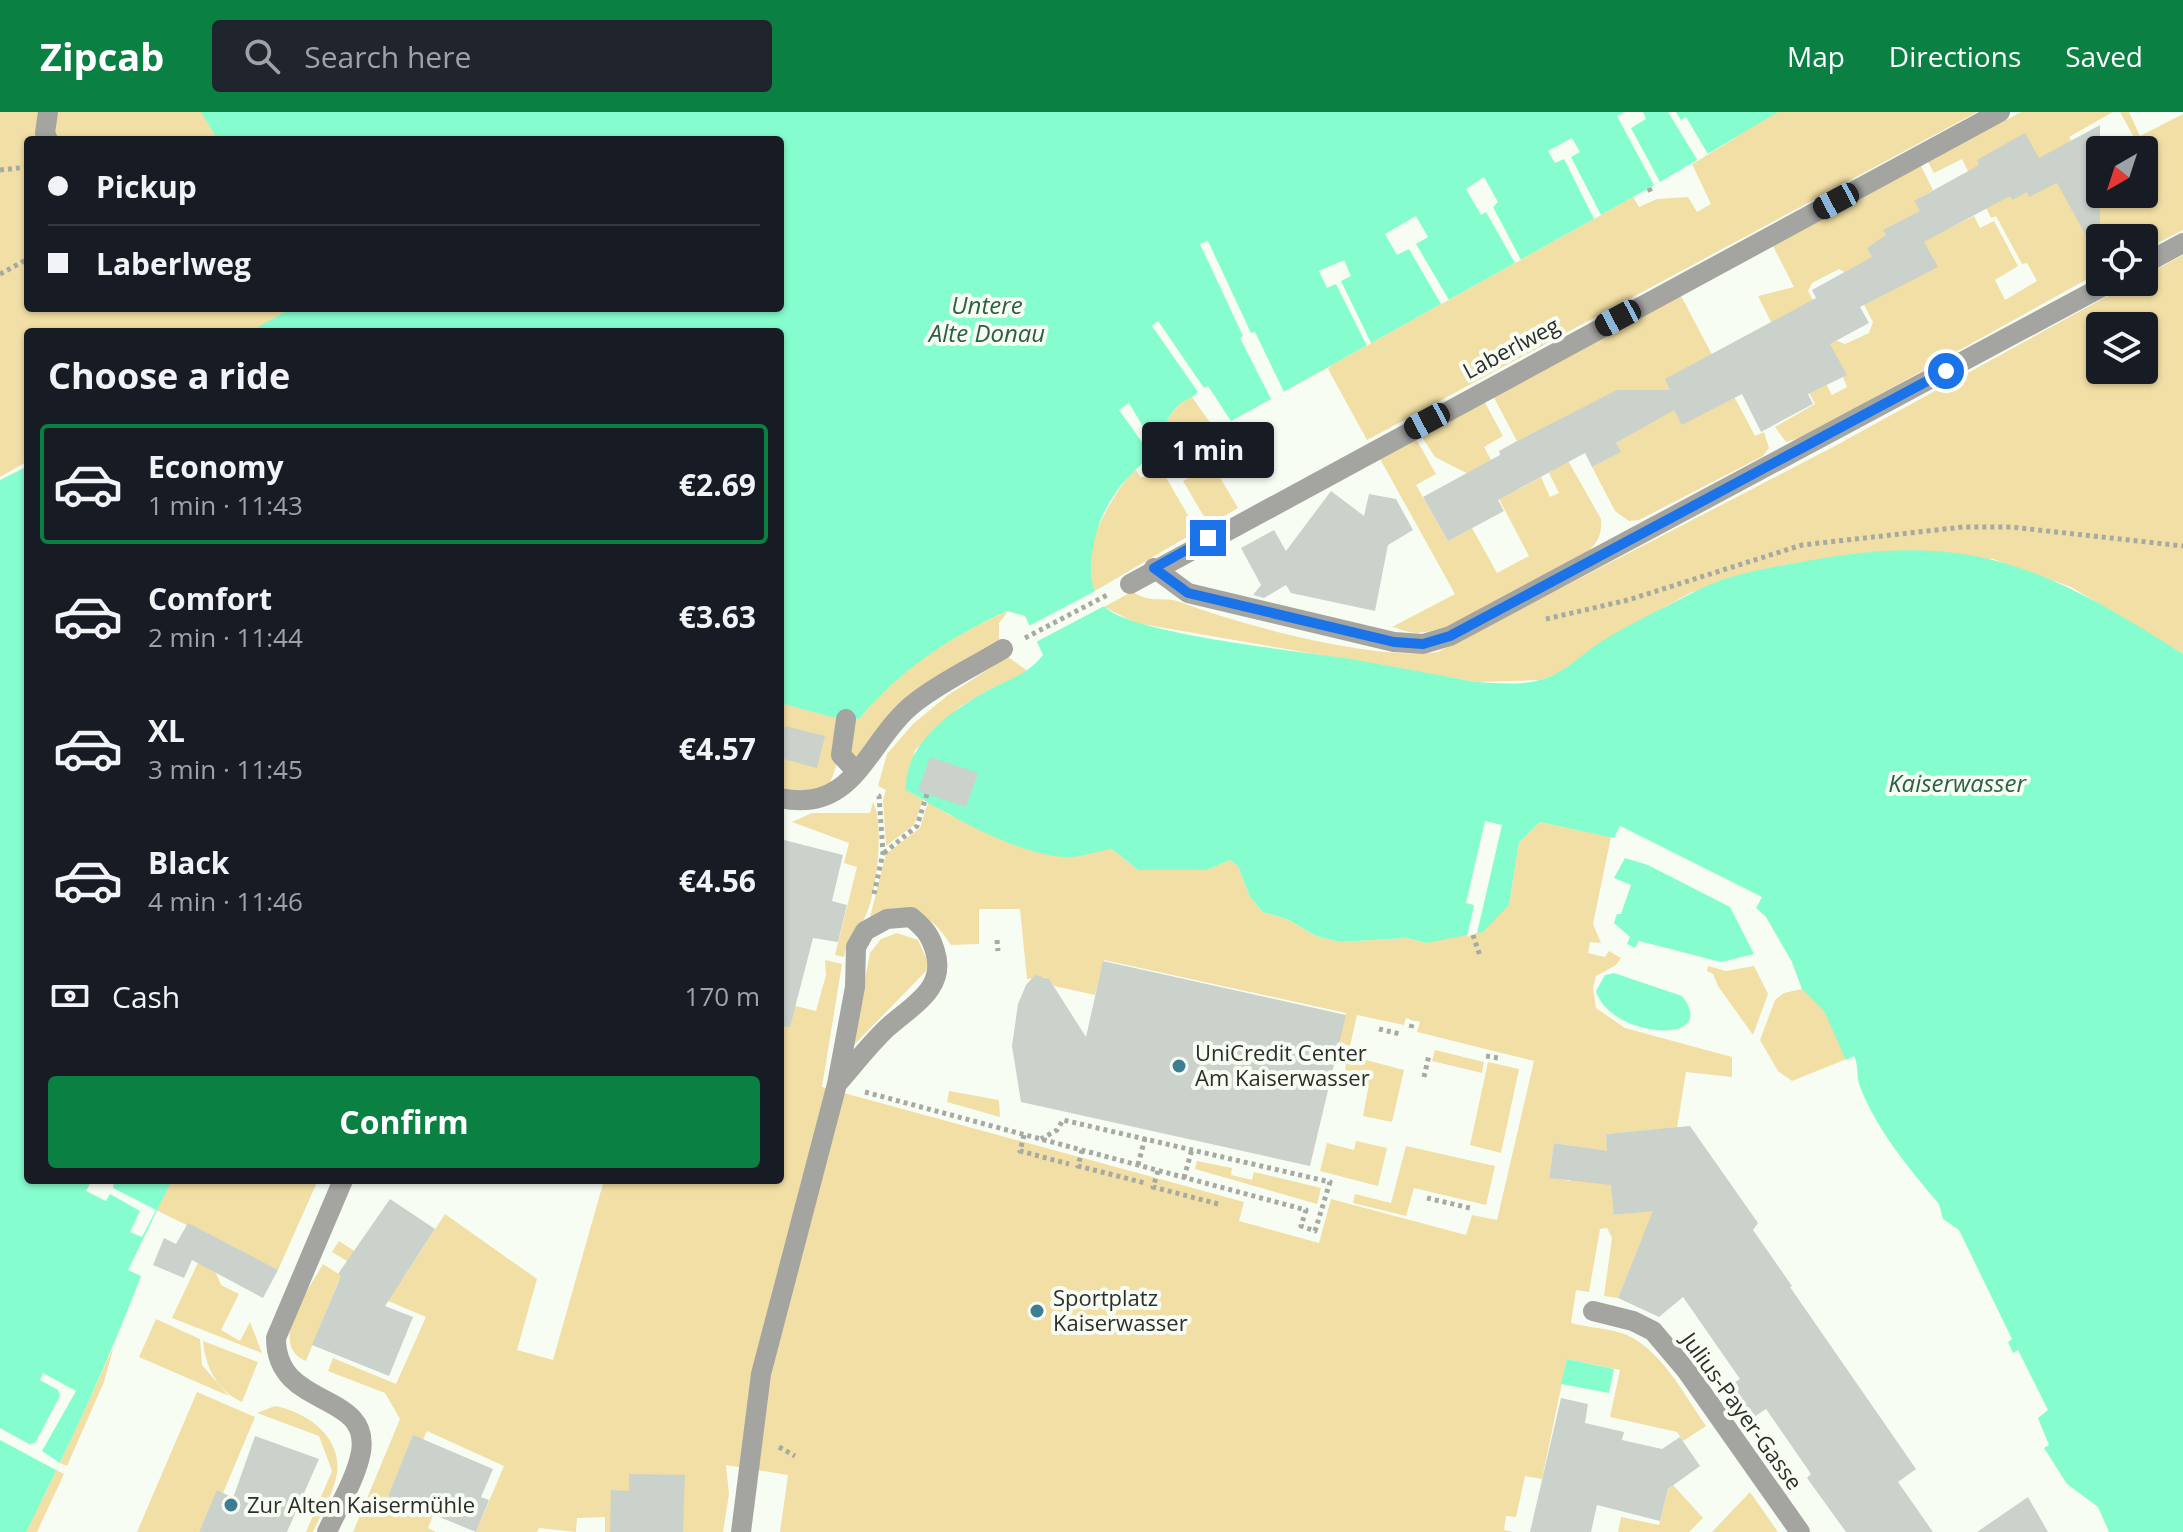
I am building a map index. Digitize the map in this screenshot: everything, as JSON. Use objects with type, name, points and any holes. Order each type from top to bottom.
[{"type":"street","name":"Laberlweg","points":[[1130,584],[1154,568],[2000,112]]},
{"type":"street","points":[[2158,256],[2183,243]]},
{"type":"street","points":[[1154,568],[1188,593],[1394,642],[1423,644],[1450,636],[2086,295]]},
{"type":"street","points":[[784,799],[799,803],[822,801],[839,790],[915,702],[1003,649]]},
{"type":"street","points":[[846,719],[841,755],[856,771]]},
{"type":"street","points":[[741,1532],[761,1374],[837,1084],[855,987],[856,947],[865,931],[887,919],[911,917],[929,932],[940,967],[927,994],[885,1030],[837,1084]]},
{"type":"street","points":[[327,1532],[357,1464],[361,1449],[360,1430],[347,1413],[300,1388],[285,1375],[276,1358],[276,1338],[341,1184]]},
{"type":"street","name":"Julius-Payer-Gasse","points":[[1593,1311],[1633,1321],[1653,1331],[1686,1370],[1800,1532]]},
{"type":"path","points":[[0,170],[24,167]]},
{"type":"path","points":[[1649,188],[1652,195]]},
{"type":"path","points":[[0,274],[24,261]]},
{"type":"path","points":[[1533,621],[1628,600],[1802,545],[1963,527],[2026,529],[2183,546]]},
{"type":"path","points":[[1027,637],[1103,597]]},
{"type":"path","points":[[865,931],[883,853],[879,796],[875,794]]},
{"type":"path","points":[[883,853],[917,826],[927,794]]},
{"type":"path","points":[[1473,935],[1480,956]]},
{"type":"path","points":[[997,940],[998,951]]},
{"type":"path","points":[[1411,1028],[1413,1020]]},
{"type":"path","points":[[1379,1029],[1400,1034]]},
{"type":"path","points":[[1424,1077],[1429,1055]]},
{"type":"path","points":[[1486,1056],[1498,1058]]},
{"type":"path","points":[[837,1084],[1184,1178],[1306,1210],[1301,1226],[1315,1231],[1330,1182],[1063,1120],[1057,1130],[1041,1139]]},
{"type":"path","points":[[1024,1135],[1020,1151],[1069,1164]]},
{"type":"path","points":[[1138,1165],[1145,1138]]},
{"type":"path","points":[[1184,1178],[1192,1149]]},
{"type":"path","points":[[1082,1150],[1078,1166],[1145,1183]]},
{"type":"path","points":[[1158,1171],[1153,1187],[1222,1205]]},
{"type":"path","points":[[1427,1198],[1470,1208]]},
{"type":"path","points":[[775,1445],[795,1456]]},
{"type":"shaded area","points":[[0,112],[742,112],[709,136],[24,136],[24,312],[464,312],[442,328],[24,328],[24,463],[0,477]]},
{"type":"shaded area","points":[[1731,112],[1977,112],[1367,440],[1328,369],[1331,366],[1231,421],[1214,378],[1337,362],[1633,197],[1639,207],[1657,199],[1688,197],[1697,212],[1711,204],[1692,164],[1735,138]]},
{"type":"shaded area","points":[[2021,112],[2113,112],[2069,137],[2086,168],[2086,208],[2158,208],[2158,136],[2140,136],[2183,114],[2183,230],[2158,243],[2158,224],[2097,224],[2095,221],[2095,224],[2086,224],[2086,280],[1803,437],[1786,442],[1775,427],[1815,404],[1788,353],[1819,371],[1832,395],[1847,387],[1843,377],[1771,322],[1758,296],[1794,287],[1772,244],[1921,166],[1933,190],[1915,201],[1934,236],[1974,216],[1980,228],[1994,221],[2018,266],[1995,280],[2005,300],[2037,281],[2027,263],[2022,264],[1996,216],[1991,218],[1962,159],[1934,173],[1928,162]],"holes":[[[1839,269],[1848,274],[1873,322],[1869,333],[1845,344],[1835,340],[1808,291],[1812,283]]]},
{"type":"shaded area","points":[[2120,112],[2129,112],[2140,136],[2133,136]]},
{"type":"shaded area","points":[[2183,255],[2183,654],[2071,587],[1993,559],[1788,564],[1692,592],[1600,643],[1561,672],[1540,680],[1477,682],[1136,623],[1104,607],[1133,591],[1149,599],[1174,600],[1237,621],[1308,639],[1380,651],[1438,652],[1833,447],[2108,296],[2158,296],[2158,268]]},
{"type":"shaded area","points":[[1680,294],[1755,436],[1764,432],[1769,448],[1763,456],[1639,520],[1629,521],[1615,511],[1592,467],[1620,452],[1616,443],[1638,430],[1630,415],[1549,427],[1601,519],[1596,543],[1583,556],[1459,623],[1417,633],[1392,627],[1455,594],[1379,457],[1415,437],[1436,474],[1416,485],[1448,541],[1472,528],[1497,573],[1529,556],[1492,486],[1435,457],[1420,434],[1483,399],[1503,436],[1484,447],[1500,476],[1519,489],[1541,477],[1550,497],[1559,493],[1549,473],[1553,470],[1541,429],[1517,441],[1492,394]]},
{"type":"shaded area","points":[[1192,397],[1212,425],[1158,452],[1172,412]]},
{"type":"shaded area","points":[[1212,464],[1238,508],[1209,525],[1183,481]]},
{"type":"shaded area","points":[[1134,467],[1141,478],[1160,467],[1197,531],[1095,591],[1089,560],[1092,543],[1107,510]]},
{"type":"shaded area","points":[[1008,611],[999,623],[999,641],[907,696],[855,758],[851,755],[852,719],[859,719],[892,684],[945,643]]},
{"type":"shaded area","points":[[1008,657],[1029,672],[988,690],[958,708],[915,750],[906,789],[923,800],[914,825],[886,846],[883,800],[886,790],[878,786],[887,754],[913,724],[948,695]]},
{"type":"shaded area","points":[[784,704],[839,718],[836,764],[825,790],[784,788]]},
{"type":"shaded area","points":[[873,802],[877,812],[879,843],[873,895],[864,919],[849,940],[844,957],[835,955],[857,867],[844,863],[849,843],[792,822],[812,813],[870,813]]},
{"type":"shaded area","name":"Sportplatz Kaiserwasser","points":[[928,802],[951,816],[1112,849],[1138,870],[1207,870],[1230,860],[1238,866],[1250,897],[1263,912],[1287,919],[1316,936],[1340,942],[1407,938],[1426,943],[1509,905],[1519,842],[1540,822],[1611,837],[1593,924],[1601,943],[1590,942],[1588,953],[1605,957],[1609,951],[1621,958],[1616,965],[1596,976],[1593,988],[1596,1008],[1625,1028],[1732,1057],[1732,1077],[1686,1072],[1675,1140],[1693,1163],[1640,1244],[1618,1298],[1604,1296],[1612,1238],[1607,1228],[1600,1229],[1589,1292],[1576,1290],[1571,1323],[1627,1335],[1640,1343],[1672,1375],[1706,1426],[1683,1441],[1677,1432],[1610,1417],[1620,1370],[1567,1359],[1542,1479],[1525,1476],[1516,1517],[1506,1516],[1504,1530],[1513,1532],[780,1532],[788,1475],[726,1465],[729,1494],[723,1532],[605,1532],[605,1517],[577,1518],[576,1532],[539,1528],[537,1532],[476,1532],[504,1466],[427,1431],[423,1440],[413,1436],[388,1496],[433,1515],[428,1528],[436,1532],[353,1532],[400,1419],[385,1393],[328,1371],[333,1358],[396,1384],[426,1317],[339,1280],[306,1361],[295,1353],[290,1342],[290,1329],[301,1301],[323,1264],[348,1280],[357,1267],[332,1252],[339,1241],[394,1277],[397,1273],[404,1277],[445,1214],[537,1279],[517,1350],[553,1360],[603,1184],[784,1184],[784,1003],[816,1011],[826,975],[825,960],[842,964],[822,1087],[1244,1202],[1239,1221],[1319,1243],[1331,1199],[1466,1235],[1472,1215],[1497,1220],[1534,1061],[1417,1032],[1420,1022],[1406,1018],[1404,1025],[1357,1015],[1350,1046],[1339,1043],[1346,1013],[1104,960],[1095,995],[1054,986],[1045,977],[1027,979],[1020,909],[979,909],[979,944],[951,945],[926,917],[906,908],[883,911],[870,917],[886,854],[920,828]],"holes":[[[1651,1130],[1656,1180],[1639,1212],[1615,1215],[1606,1134]],[[1554,1143],[1575,1146],[1570,1181],[1549,1177]]]},
{"type":"shaded area","points":[[897,933],[918,940],[928,962],[926,971],[852,1047],[870,953],[881,939]]},
{"type":"shaded area","points":[[1792,962],[1854,1056],[1792,1081],[1778,1071],[1760,1040],[1775,1000],[1784,993],[1802,989]]},
{"type":"shaded area","points":[[1708,966],[1726,971],[1754,966],[1768,994],[1753,1035],[1713,974],[1707,971]]},
{"type":"shaded area","points":[[1435,1050],[1484,1062],[1482,1073],[1432,1061]]},
{"type":"shaded area","points":[[1347,1055],[1404,1070],[1392,1122],[1363,1116],[1368,1089],[1354,1086],[1357,1073],[1345,1070]]},
{"type":"shaded area","points":[[1488,1062],[1519,1069],[1501,1153],[1470,1145]]},
{"type":"shaded area","points":[[949,1091],[999,1100],[1000,1117],[947,1102]]},
{"type":"shaded area","points":[[1356,1141],[1387,1148],[1378,1186],[1320,1171],[1327,1143],[1354,1150]]},
{"type":"shaded area","points":[[1406,1146],[1495,1166],[1486,1205],[1414,1188],[1406,1216],[1353,1203],[1355,1194],[1391,1203]]},
{"type":"shaded area","points":[[1197,1161],[1232,1168],[1231,1175],[1252,1180],[1254,1172],[1321,1188],[1317,1204],[1195,1169]]},
{"type":"shaded area","points":[[170,1184],[316,1184],[278,1270],[156,1210]]},
{"type":"shaded area","points":[[203,1252],[208,1254],[221,1285],[239,1294],[221,1330],[240,1341],[250,1322],[262,1353],[172,1318]]},
{"type":"shaded area","points":[[156,1319],[200,1339],[202,1365],[229,1396],[139,1357]]},
{"type":"shaded area","points":[[203,1341],[258,1362],[242,1402],[226,1391],[214,1377],[206,1360]]},
{"type":"shaded area","points":[[114,1346],[104,1382],[67,1466],[60,1463]]},
{"type":"shaded area","points":[[197,1392],[255,1417],[223,1493],[217,1491],[199,1532],[137,1532]]},
{"type":"shaded area","points":[[275,1406],[310,1420],[328,1437],[334,1448],[337,1460],[335,1481],[313,1532],[306,1532],[332,1471],[319,1436],[257,1413]]},
{"type":"shaded area","points":[[56,1470],[64,1474],[37,1532],[11,1532],[42,1500]]},
{"type":"shaded area","points":[[1673,1485],[1703,1518],[1689,1532],[1618,1532],[1621,1517],[1659,1525],[1668,1490]]},
{"type":"shaded area","points":[[1750,1492],[1778,1532],[1712,1532]]},
{"type":"water","points":[[201,112],[1778,112],[1660,182],[1231,421],[1214,428],[1193,397],[1185,401],[1168,419],[1158,452],[1136,469],[1109,503],[1097,529],[1092,552],[1092,584],[1104,606],[1120,616],[1181,633],[1476,682],[1518,683],[1543,679],[1558,672],[1621,630],[1719,581],[1813,560],[1870,552],[1920,550],[2008,564],[2049,579],[2091,599],[2183,654],[2183,1532],[2109,1532],[2098,1507],[2067,1484],[2044,1448],[2049,1445],[2038,1418],[2048,1410],[2018,1350],[2013,1353],[2008,1342],[2012,1339],[1959,1230],[1943,1219],[1939,1204],[1905,1163],[1876,1119],[1860,1087],[1854,1056],[1846,1060],[1824,1011],[1802,989],[1792,962],[1766,917],[1756,908],[1761,897],[1620,826],[1614,838],[1540,822],[1519,842],[1509,905],[1483,932],[1426,943],[1407,938],[1340,942],[1316,936],[1287,919],[1263,912],[1250,897],[1238,866],[1230,860],[1207,870],[1138,870],[1112,849],[1068,857],[1022,848],[981,831],[906,790],[912,759],[931,732],[957,709],[1023,673],[1043,655],[1025,616],[1007,611],[945,644],[909,670],[859,719],[832,717],[784,704],[784,328],[256,328],[285,312],[784,312],[784,136],[216,136]]},
{"type":"water","points":[[24,468],[24,1184],[170,1184],[128,1270],[141,1276],[128,1309],[87,1405],[26,1532],[0,1532],[0,480]]},
{"type":"water","points":[[1625,858],[1648,865],[1730,907],[1754,954],[1721,962],[1639,941],[1635,948],[1627,944],[1630,937],[1614,923],[1617,914],[1621,914],[1631,885],[1614,878]]},
{"type":"water","points":[[1614,973],[1682,996],[1690,1012],[1687,1023],[1676,1029],[1659,1030],[1639,1027],[1621,1019],[1605,1007],[1596,991],[1605,975]]},
{"type":"water","points":[[1567,1359],[1614,1369],[1609,1393],[1561,1384]]},
{"type":"pier","points":[[1624,112],[1643,112],[1646,119],[1631,128],[1660,182],[1654,185],[1617,116]]},
{"type":"pier","points":[[1668,112],[1676,112],[1681,120],[1686,117],[1708,154],[1698,161]]},
{"type":"pier","points":[[1572,138],[1580,152],[1571,157],[1601,215],[1594,219],[1564,159],[1555,163],[1548,151]]},
{"type":"pier","points":[[1484,177],[1498,202],[1493,207],[1521,260],[1515,263],[1486,212],[1481,215],[1466,189]]},
{"type":"pier","points":[[1416,216],[1428,237],[1416,244],[1449,300],[1441,304],[1409,249],[1397,255],[1385,234]]},
{"type":"pier","points":[[1208,241],[1251,333],[1255,332],[1284,392],[1271,399],[1240,338],[1243,336],[1200,244]]},
{"type":"pier","points":[[1344,260],[1351,276],[1341,281],[1371,343],[1367,346],[1336,284],[1327,288],[1319,271]]},
{"type":"pier","points":[[1158,321],[1231,421],[1214,428],[1192,397],[1198,392],[1152,326]]},
{"type":"pier","points":[[1129,403],[1158,452],[1152,456],[1119,410]]},
{"type":"pier","points":[[1099,589],[1108,604],[1036,642],[1027,627]]},
{"type":"pier","points":[[1485,821],[1502,825],[1477,933],[1467,937],[1474,905],[1466,903]]},
{"type":"pier","points":[[1620,826],[1762,897],[1756,908],[1753,906],[1756,899],[1622,831],[1619,836],[1616,835]]},
{"type":"pier","points":[[90,1184],[114,1184],[113,1188],[156,1210],[142,1237],[130,1232],[140,1211],[110,1194],[106,1201],[86,1191]]},
{"type":"pier","points":[[43,1373],[76,1391],[42,1451],[60,1463],[56,1470],[0,1440],[0,1428],[29,1444],[35,1443],[60,1396],[58,1390],[40,1380]]},
{"type":"building","points":[[2100,125],[2100,136],[2086,136],[2086,208],[2100,208],[2100,224],[2086,224],[2086,236],[2057,183],[2029,197],[2027,192],[2012,200],[2010,196],[1924,242],[1938,267],[1860,307],[1869,323],[1830,344],[1847,375],[1808,394],[1813,404],[1761,432],[1742,394],[1682,425],[1674,410],[1616,443],[1621,452],[1592,467],[1585,453],[1498,500],[1504,511],[1448,541],[1423,497],[1500,455],[1499,451],[1517,441],[1617,390],[1670,390],[1665,379],[1816,298],[1812,290],[1872,257],[1867,248],[1886,235],[1883,230],[1920,211],[1914,201],[1979,165],[1977,160],[2025,133],[2039,158]]},
{"type":"building","points":[[1331,491],[1364,516],[1369,494],[1396,499],[1413,530],[1388,545],[1375,611],[1291,593],[1286,585],[1264,598],[1253,595],[1261,585],[1241,548],[1274,530],[1286,551]]},
{"type":"building","points":[[785,726],[825,736],[817,768],[784,759]]},
{"type":"building","points":[[930,757],[978,773],[966,807],[918,791]]},
{"type":"building","points":[[784,840],[843,855],[832,901],[847,905],[838,942],[813,938],[790,1027],[784,1026]]},
{"type":"building","name":"UniCredit Center Am Kaiserwasser","points":[[1103,961],[1346,1015],[1310,1166],[1021,1102],[1012,1046],[1018,1004],[1026,985],[1035,975],[1049,979],[1086,1037]]},
{"type":"building","points":[[1690,1126],[1758,1223],[1753,1230],[1790,1287],[1916,1469],[1898,1482],[1933,1532],[1846,1532],[1807,1478],[1811,1474],[1766,1409],[1754,1417],[1730,1385],[1740,1379],[1683,1297],[1659,1317],[1618,1298],[1653,1211],[1614,1215],[1611,1185],[1549,1178],[1554,1143],[1607,1151],[1606,1134]]},
{"type":"building","points":[[390,1199],[435,1229],[385,1306],[413,1317],[389,1376],[312,1345],[341,1276],[338,1274]]},
{"type":"building","points":[[188,1223],[278,1270],[263,1298],[192,1260],[184,1278],[153,1265],[164,1238],[176,1244]]},
{"type":"building","points":[[1561,1398],[1588,1404],[1585,1423],[1624,1432],[1622,1440],[1662,1449],[1680,1437],[1700,1466],[1668,1489],[1660,1521],[1597,1505],[1591,1532],[1530,1532]]},
{"type":"building","points":[[413,1435],[493,1469],[481,1497],[489,1500],[476,1532],[388,1496]]},
{"type":"building","points":[[255,1436],[319,1459],[287,1532],[199,1532],[217,1490],[233,1498]]},
{"type":"building","points":[[629,1474],[685,1475],[683,1532],[610,1532],[611,1490],[629,1491]]},
{"type":"building","points":[[2028,1497],[2048,1532],[1977,1532]]},
{"type":"place","name":"UniCredit Center Am Kaiserwasser","points":[[1179,1066]]},
{"type":"place","name":"Sportplatz Kaiserwasser","points":[[1037,1311]]},
{"type":"place","name":"Zur Alten Kaisermühle","points":[[231,1505]]},
{"type":"route","points":[[1208,538],[1154,568],[1188,593],[1394,642],[1423,644],[1450,636],[1946,371]]},
{"type":"water label","name":"Untere Alte Donau","points":[[987,320]]},
{"type":"water label","name":"Kaiserwasser","points":[[1957,784]]}]
